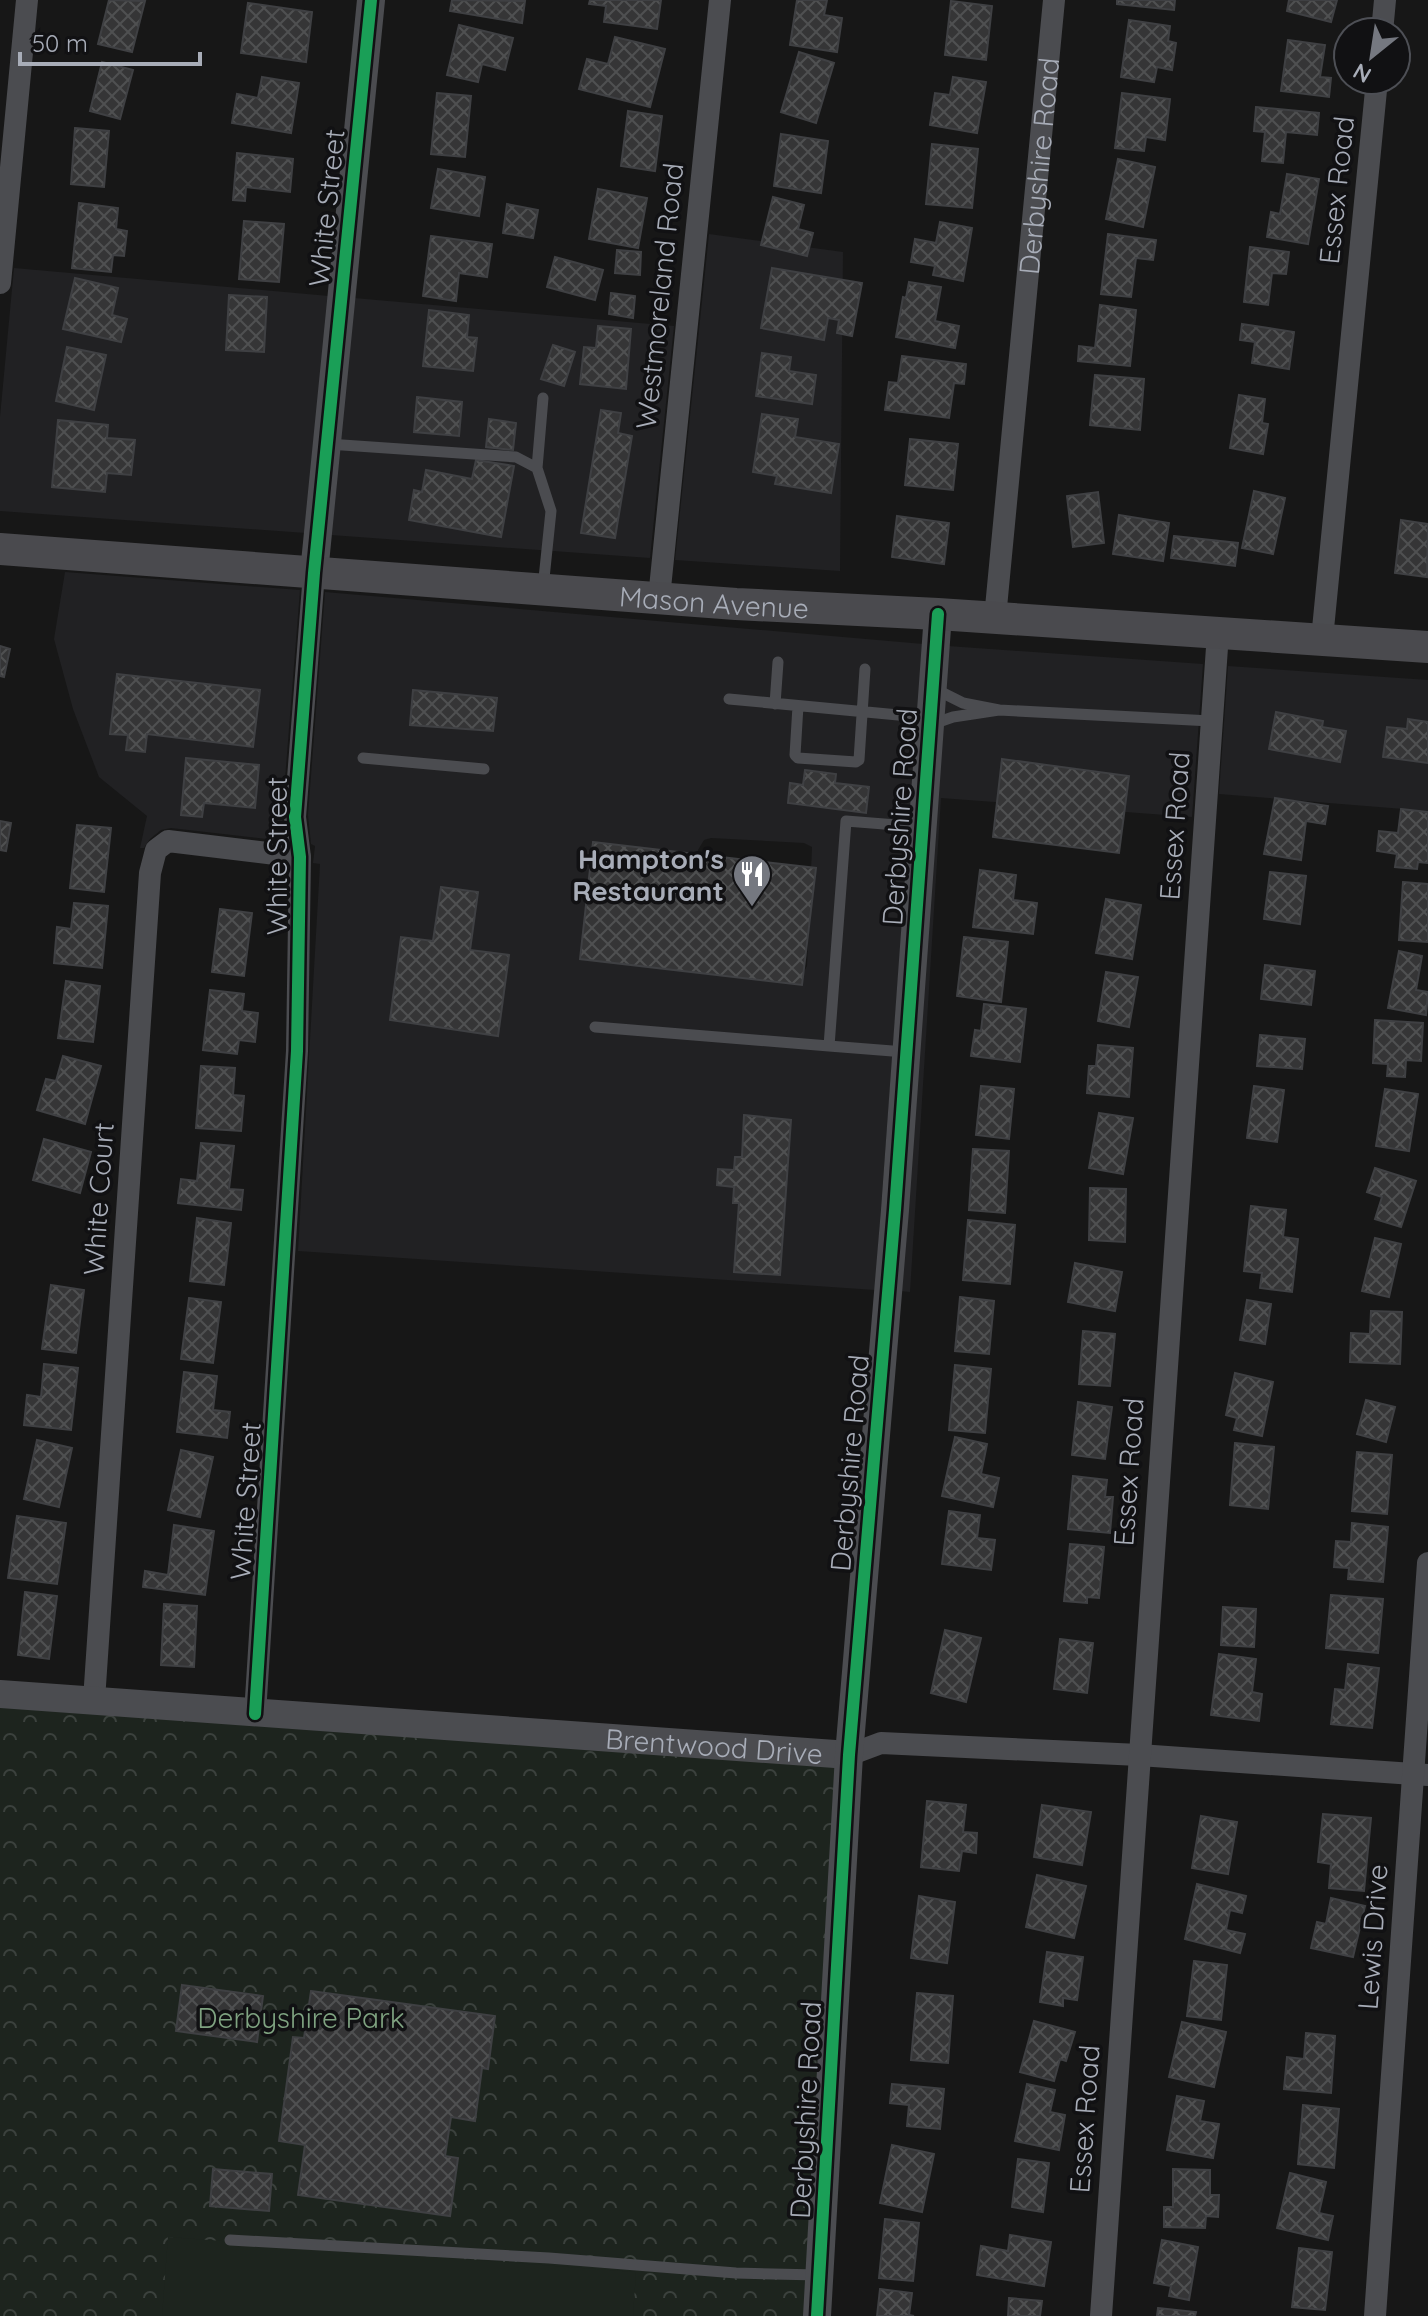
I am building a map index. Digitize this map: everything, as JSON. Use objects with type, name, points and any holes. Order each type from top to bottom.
[{"type":"main road","name":"Mason Avenue","points":[[0,549],[659,598],[1428,647]]},
{"type":"street","points":[[0,283],[27,0]]},
{"type":"street","name":"White Street","points":[[255,1714],[301,961],[300,857],[295,817],[314,573],[371,0]]},
{"type":"street","name":"Westmoreland Road","points":[[659,598],[720,0]]},
{"type":"street","name":"Derbyshire Road","points":[[995,618],[1054,0]]},
{"type":"street","name":"Essex Road","points":[[1322,639],[1375,96]]},
{"type":"street","name":"Derbyshire Road","points":[[817,2316],[849,1755],[938,614]]},
{"type":"street","name":"Essex Road","points":[[1101,2316],[1218,633]]},
{"type":"street","name":"White Court","points":[[94,1700],[150,873],[156,850],[168,841],[300,857]]},
{"type":"street","name":"Lewis Drive","points":[[1375,2316],[1421,1775],[1428,1563]]},
{"type":"street","name":"Brentwood Drive","points":[[0,1694],[849,1755],[881,1743],[1139,1755],[1421,1775]]},
{"type":"lane","points":[[543,398],[537,468],[551,511],[543,588]]},
{"type":"lane","points":[[327,444],[516,457],[537,468]]},
{"type":"lane","points":[[775,704],[778,662]]},
{"type":"lane","points":[[798,706],[795,755],[798,758],[856,762],[859,760],[865,669]]},
{"type":"lane","points":[[933,688],[963,703],[999,710],[1211,721]]},
{"type":"lane","points":[[729,699],[862,711],[930,721],[999,710]]},
{"type":"lane","points":[[363,758],[484,769]]},
{"type":"lane","points":[[829,1046],[846,821],[922,827]]},
{"type":"lane","points":[[595,1027],[906,1052]]},
{"type":"lane","points":[[230,2240],[549,2258],[736,2273],[820,2275]]},
{"type":"shaded area","points":[[709,234],[843,252],[840,571],[675,560]]},
{"type":"shaded area","points":[[14,268],[329,296],[306,533],[0,511],[0,417]]},
{"type":"shaded area","points":[[354,298],[674,326],[650,558],[331,535]]},
{"type":"shaded area","points":[[65,572],[300,590],[282,817],[284,841],[171,828],[161,830],[144,848],[140,848],[147,816],[99,777],[73,709],[54,639]]},
{"type":"shaded area","points":[[325,592],[923,644],[875,1290],[298,1251],[320,864],[313,863],[315,846],[311,844],[308,815]],"holes":[[[704,840],[804,843],[812,847],[807,966],[801,977],[692,961],[698,850]]]},
{"type":"shaded area","points":[[948,646],[1203,664],[1192,817],[941,798],[910,1292],[900,1291]]},
{"type":"shaded area","points":[[1228,666],[1428,680],[1428,811],[1219,794]]},
{"type":"green space","name":"Derbyshire Park","points":[[0,1694],[849,1755],[817,2316],[0,2316]]},
{"type":"green space","points":[[168,2237],[636,2272],[633,2316],[162,2316]]},
{"type":"building","points":[[109,0],[145,1],[132,52],[98,44]]},
{"type":"building","points":[[452,0],[525,1],[522,23],[450,11]]},
{"type":"building","points":[[590,0],[661,0],[657,29],[604,22],[606,6],[589,4]]},
{"type":"building","points":[[797,0],[827,0],[824,15],[842,18],[837,52],[790,45]]},
{"type":"building","points":[[1117,0],[1175,0],[1174,10],[1117,4]]},
{"type":"building","points":[[1289,0],[1337,0],[1331,22],[1287,11]]},
{"type":"building","points":[[951,1],[992,6],[986,60],[945,55]]},
{"type":"building","points":[[248,3],[312,12],[306,62],[241,53]]},
{"type":"building","points":[[1129,20],[1170,26],[1168,41],[1176,43],[1172,70],[1157,67],[1154,82],[1121,77]]},
{"type":"building","points":[[459,25],[513,38],[505,70],[482,64],[478,82],[447,75]]},
{"type":"building","points":[[615,37],[665,49],[650,107],[579,89],[587,59],[608,64]]},
{"type":"building","points":[[1288,40],[1325,45],[1320,77],[1331,78],[1329,97],[1281,91]]},
{"type":"building","points":[[799,52],[834,63],[816,123],[781,112]]},
{"type":"building","points":[[102,62],[133,70],[120,119],[90,111]]},
{"type":"building","points":[[262,77],[299,83],[291,133],[232,123],[237,94],[258,98]]},
{"type":"building","points":[[953,77],[986,82],[977,133],[930,125],[935,93],[950,95]]},
{"type":"building","points":[[437,93],[471,96],[465,157],[431,154]]},
{"type":"building","points":[[1122,93],[1170,99],[1165,140],[1146,137],[1144,151],[1115,148]]},
{"type":"building","points":[[1256,107],[1319,113],[1317,135],[1286,132],[1283,163],[1262,161],[1265,132],[1254,131]]},
{"type":"building","points":[[628,111],[662,116],[655,171],[621,166]]},
{"type":"building","points":[[75,128],[109,131],[104,187],[71,184]]},
{"type":"building","points":[[781,134],[828,141],[821,193],[774,186]]},
{"type":"building","points":[[932,144],[978,149],[972,208],[926,204]]},
{"type":"building","points":[[237,153],[293,159],[290,192],[246,187],[245,201],[233,200]]},
{"type":"building","points":[[1118,159],[1155,167],[1143,227],[1106,219]]},
{"type":"building","points":[[438,169],[485,177],[479,216],[431,208]]},
{"type":"building","points":[[1287,174],[1319,179],[1308,244],[1267,237],[1271,212],[1280,214]]},
{"type":"building","points":[[598,189],[647,198],[638,248],[589,239]]},
{"type":"building","points":[[773,197],[804,205],[798,229],[813,233],[807,256],[761,245]]},
{"type":"building","points":[[79,203],[118,208],[116,229],[127,231],[124,256],[113,255],[111,272],[72,268]]},
{"type":"building","points":[[507,204],[538,210],[533,238],[503,233]]},
{"type":"building","points":[[244,221],[284,224],[279,282],[239,279]]},
{"type":"building","points":[[940,222],[972,228],[963,281],[933,275],[935,266],[911,262],[915,239],[936,243]]},
{"type":"building","points":[[1108,234],[1156,240],[1153,260],[1136,258],[1131,297],[1101,294]]},
{"type":"building","points":[[431,236],[492,244],[487,277],[459,273],[456,301],[423,296]]},
{"type":"building","points":[[1250,247],[1289,252],[1286,274],[1272,273],[1268,305],[1244,302]]},
{"type":"building","points":[[617,250],[641,252],[640,275],[615,273]]},
{"type":"building","points":[[555,257],[603,270],[595,300],[547,287]]},
{"type":"building","points":[[772,268],[862,283],[852,336],[837,333],[839,320],[828,318],[824,340],[761,328]]},
{"type":"building","points":[[75,278],[118,288],[112,315],[127,319],[121,342],[63,329]]},
{"type":"building","points":[[909,282],[941,287],[935,321],[959,326],[955,348],[896,337]]},
{"type":"building","points":[[611,293],[635,296],[633,318],[609,314]]},
{"type":"building","points":[[229,295],[267,297],[264,352],[226,350]]},
{"type":"building","points":[[1100,305],[1136,310],[1130,366],[1078,361],[1079,346],[1095,348]]},
{"type":"building","points":[[429,310],[469,315],[467,337],[477,338],[473,371],[423,366]]},
{"type":"building","points":[[1242,324],[1294,332],[1289,369],[1252,363],[1255,342],[1240,340]]},
{"type":"building","points":[[598,326],[631,329],[626,389],[580,384],[584,347],[596,348]]},
{"type":"building","points":[[553,345],[575,352],[564,386],[541,379]]},
{"type":"building","points":[[67,347],[106,355],[94,410],[56,401]]},
{"type":"building","points":[[762,353],[791,357],[789,371],[816,375],[812,404],[756,396]]},
{"type":"building","points":[[902,356],[966,364],[964,384],[954,383],[949,418],[885,410],[889,382],[898,383]]},
{"type":"building","points":[[1095,375],[1144,379],[1140,430],[1090,425]]},
{"type":"building","points":[[1239,395],[1265,399],[1262,423],[1268,424],[1263,454],[1230,448]]},
{"type":"building","points":[[417,397],[462,402],[459,436],[414,432]]},
{"type":"building","points":[[601,410],[621,413],[618,433],[632,436],[615,538],[581,533]]},
{"type":"building","points":[[762,414],[798,419],[795,437],[839,444],[831,493],[775,484],[777,476],[753,472]]},
{"type":"building","points":[[489,419],[516,423],[513,450],[486,447]]},
{"type":"building","points":[[58,420],[108,425],[107,438],[135,440],[131,475],[107,473],[105,492],[52,487]]},
{"type":"building","points":[[910,439],[958,444],[953,490],[905,485]]},
{"type":"building","points":[[476,460],[514,466],[501,537],[409,520],[414,490],[422,492],[426,470],[472,479]]},
{"type":"building","points":[[1254,491],[1285,498],[1273,554],[1242,548]]},
{"type":"building","points":[[1098,492],[1104,543],[1073,547],[1067,496]]},
{"type":"building","points":[[1119,515],[1169,523],[1163,561],[1113,554]]},
{"type":"building","points":[[897,516],[949,523],[944,564],[892,557]]},
{"type":"building","points":[[1401,520],[1428,524],[1427,577],[1395,573]]},
{"type":"building","points":[[1174,536],[1238,543],[1235,566],[1171,558]]},
{"type":"building","points":[[0,646],[10,649],[4,677],[0,676]]},
{"type":"building","points":[[117,674],[260,690],[253,747],[147,734],[145,752],[126,750],[128,735],[110,734]]},
{"type":"building","points":[[413,690],[497,698],[493,731],[410,725]]},
{"type":"building","points":[[1276,712],[1323,721],[1322,727],[1346,731],[1340,762],[1269,749]]},
{"type":"building","points":[[1408,719],[1428,722],[1428,763],[1383,757],[1387,727],[1407,729]]},
{"type":"building","points":[[186,758],[259,765],[255,808],[204,803],[202,817],[181,815]]},
{"type":"building","points":[[1002,759],[1129,776],[1119,853],[993,837]]},
{"type":"building","points":[[805,770],[836,774],[835,783],[869,787],[866,813],[788,803],[790,783],[803,785]]},
{"type":"building","points":[[1275,798],[1328,806],[1325,824],[1306,821],[1301,860],[1264,854]]},
{"type":"building","points":[[1401,809],[1428,812],[1428,863],[1418,862],[1417,869],[1395,867],[1397,854],[1377,851],[1379,831],[1398,833]]},
{"type":"building","points":[[0,821],[11,823],[6,851],[0,850]]},
{"type":"building","points":[[77,825],[111,828],[104,892],[70,888]]},
{"type":"building","points":[[593,842],[816,868],[802,985],[580,959]]},
{"type":"building","points":[[980,870],[1016,875],[1013,900],[1037,903],[1033,934],[973,927]]},
{"type":"building","points":[[1270,872],[1306,876],[1300,924],[1264,919]]},
{"type":"building","points":[[1403,882],[1428,884],[1428,942],[1399,940]]},
{"type":"building","points":[[441,887],[478,892],[470,950],[509,955],[498,1036],[390,1020],[401,937],[433,941]]},
{"type":"building","points":[[1106,899],[1141,905],[1132,959],[1096,953]]},
{"type":"building","points":[[74,903],[108,906],[102,968],[54,963],[57,927],[71,929]]},
{"type":"building","points":[[220,909],[252,913],[244,976],[212,972]]},
{"type":"building","points":[[964,937],[1008,942],[1001,1002],[957,996]]},
{"type":"building","points":[[1399,951],[1422,956],[1416,990],[1428,992],[1426,1015],[1388,1008]]},
{"type":"building","points":[[1265,965],[1315,971],[1311,1005],[1261,999]]},
{"type":"building","points":[[1106,972],[1138,977],[1129,1027],[1098,1021]]},
{"type":"building","points":[[66,981],[100,986],[93,1042],[58,1038]]},
{"type":"building","points":[[210,990],[244,994],[242,1011],[258,1013],[255,1042],[239,1040],[237,1054],[203,1050]]},
{"type":"building","points":[[984,1004],[1026,1009],[1020,1062],[971,1056],[975,1030],[981,1031]]},
{"type":"building","points":[[1375,1020],[1423,1023],[1421,1061],[1406,1060],[1405,1077],[1387,1076],[1388,1064],[1373,1063]]},
{"type":"building","points":[[1260,1035],[1305,1039],[1302,1069],[1257,1066]]},
{"type":"building","points":[[1098,1045],[1133,1048],[1129,1097],[1087,1093],[1089,1066],[1096,1066]]},
{"type":"building","points":[[63,1056],[101,1066],[85,1124],[37,1110],[46,1079],[56,1081]]},
{"type":"building","points":[[201,1066],[235,1068],[233,1095],[244,1096],[241,1131],[196,1128]]},
{"type":"building","points":[[981,1086],[1014,1089],[1009,1139],[976,1135]]},
{"type":"building","points":[[1254,1086],[1284,1090],[1277,1142],[1247,1138]]},
{"type":"building","points":[[1385,1089],[1418,1094],[1409,1151],[1376,1146]]},
{"type":"building","points":[[1099,1113],[1133,1118],[1123,1174],[1089,1168]]},
{"type":"building","points":[[744,1115],[791,1120],[780,1275],[734,1272],[739,1203],[733,1203],[734,1187],[717,1185],[718,1169],[734,1170],[735,1157],[742,1157]]},
{"type":"building","points":[[44,1139],[91,1152],[80,1193],[33,1180]]},
{"type":"building","points":[[201,1143],[234,1146],[229,1189],[243,1190],[241,1210],[178,1203],[181,1179],[197,1181]]},
{"type":"building","points":[[973,1149],[1009,1151],[1005,1213],[969,1210]]},
{"type":"building","points":[[1375,1168],[1416,1181],[1401,1227],[1375,1219],[1382,1197],[1367,1192]]},
{"type":"building","points":[[1090,1188],[1126,1189],[1125,1242],[1089,1240]]},
{"type":"building","points":[[1251,1206],[1286,1210],[1283,1237],[1298,1239],[1292,1292],[1260,1288],[1262,1273],[1244,1271]]},
{"type":"building","points":[[197,1218],[231,1223],[224,1285],[190,1281]]},
{"type":"building","points":[[968,1220],[1015,1225],[1010,1284],[963,1280]]},
{"type":"building","points":[[1375,1238],[1401,1244],[1389,1297],[1362,1291]]},
{"type":"building","points":[[1075,1263],[1122,1272],[1115,1311],[1068,1302]]},
{"type":"building","points":[[51,1285],[84,1290],[76,1353],[42,1349]]},
{"type":"building","points":[[960,1297],[994,1301],[989,1354],[955,1351]]},
{"type":"building","points":[[189,1298],[221,1302],[213,1363],[181,1359]]},
{"type":"building","points":[[1247,1300],[1271,1304],[1265,1344],[1240,1340]]},
{"type":"building","points":[[1371,1311],[1402,1312],[1400,1364],[1350,1362],[1351,1333],[1370,1334]]},
{"type":"building","points":[[1083,1331],[1115,1334],[1110,1386],[1079,1384]]},
{"type":"building","points":[[44,1364],[78,1368],[71,1430],[24,1425],[27,1395],[41,1397]]},
{"type":"building","points":[[955,1365],[991,1369],[985,1433],[949,1430]]},
{"type":"building","points":[[184,1372],[217,1376],[213,1410],[230,1412],[227,1438],[177,1432]]},
{"type":"building","points":[[1235,1373],[1273,1382],[1262,1436],[1234,1430],[1237,1418],[1226,1415]]},
{"type":"building","points":[[1366,1400],[1395,1407],[1386,1442],[1357,1434]]},
{"type":"building","points":[[1078,1402],[1112,1407],[1105,1459],[1072,1455]]},
{"type":"building","points":[[955,1437],[987,1444],[981,1474],[999,1478],[993,1507],[942,1496]]},
{"type":"building","points":[[37,1440],[72,1448],[59,1507],[24,1499]]},
{"type":"building","points":[[1235,1443],[1274,1447],[1268,1509],[1230,1505]]},
{"type":"building","points":[[181,1450],[213,1457],[200,1517],[168,1510]]},
{"type":"building","points":[[1357,1452],[1392,1455],[1387,1514],[1352,1511]]},
{"type":"building","points":[[1073,1476],[1107,1480],[1105,1497],[1113,1497],[1110,1533],[1068,1529]]},
{"type":"building","points":[[949,1511],[980,1515],[977,1538],[995,1540],[991,1570],[942,1564]]},
{"type":"building","points":[[17,1516],[66,1523],[57,1584],[8,1578]]},
{"type":"building","points":[[1352,1523],[1388,1527],[1383,1582],[1348,1579],[1349,1568],[1334,1567],[1336,1541],[1351,1542]]},
{"type":"building","points":[[174,1525],[214,1531],[205,1595],[143,1587],[145,1571],[168,1575]]},
{"type":"building","points":[[1070,1544],[1104,1547],[1099,1598],[1087,1597],[1087,1603],[1064,1601]]},
{"type":"building","points":[[25,1592],[57,1596],[49,1659],[18,1655]]},
{"type":"building","points":[[1331,1595],[1383,1599],[1378,1653],[1326,1648]]},
{"type":"building","points":[[164,1604],[197,1606],[194,1667],[161,1665]]},
{"type":"building","points":[[1223,1607],[1256,1609],[1254,1647],[1221,1645]]},
{"type":"building","points":[[945,1630],[981,1638],[966,1702],[931,1693]]},
{"type":"building","points":[[1060,1639],[1093,1643],[1087,1693],[1054,1689]]},
{"type":"building","points":[[1219,1654],[1256,1659],[1252,1692],[1262,1694],[1259,1721],[1211,1715]]},
{"type":"building","points":[[1348,1664],[1379,1668],[1372,1728],[1331,1724],[1335,1689],[1345,1690]]},
{"type":"building","points":[[927,1801],[966,1805],[963,1832],[977,1833],[976,1853],[962,1851],[959,1871],[921,1867]]},
{"type":"building","points":[[1042,1805],[1091,1812],[1082,1865],[1034,1857]]},
{"type":"building","points":[[1323,1814],[1371,1818],[1364,1891],[1329,1888],[1331,1864],[1318,1862]]},
{"type":"building","points":[[1201,1816],[1237,1822],[1228,1874],[1192,1868]]},
{"type":"building","points":[[1037,1875],[1086,1886],[1074,1938],[1026,1927]]},
{"type":"building","points":[[1197,1884],[1246,1896],[1242,1913],[1230,1910],[1226,1930],[1245,1934],[1240,1953],[1185,1939]]},
{"type":"building","points":[[919,1896],[955,1902],[947,1963],[911,1958]]},
{"type":"building","points":[[1331,1898],[1365,1906],[1353,1957],[1311,1948],[1317,1922],[1326,1924]]},
{"type":"building","points":[[1047,1952],[1083,1957],[1077,2000],[1063,1998],[1063,2006],[1040,2002]]},
{"type":"building","points":[[1194,1961],[1227,1965],[1221,2020],[1187,2016]]},
{"type":"building","points":[[182,1985],[263,1996],[257,2042],[176,2031]]},
{"type":"building","points":[[311,1991],[495,2016],[488,2069],[482,2068],[475,2121],[451,2117],[445,2156],[458,2158],[450,2216],[298,2195],[305,2145],[279,2141],[293,2037],[304,2038]]},
{"type":"building","points":[[917,1993],[953,1996],[948,2063],[911,2060]]},
{"type":"building","points":[[1034,2021],[1075,2032],[1066,2061],[1060,2059],[1054,2081],[1020,2072]]},
{"type":"building","points":[[1182,2022],[1226,2032],[1214,2087],[1169,2077]]},
{"type":"building","points":[[1306,2033],[1335,2036],[1331,2093],[1284,2089],[1287,2057],[1304,2059]]},
{"type":"building","points":[[892,2084],[944,2089],[940,2129],[907,2126],[909,2105],[890,2103]]},
{"type":"building","points":[[1027,2084],[1055,2090],[1050,2112],[1065,2115],[1059,2150],[1015,2141]]},
{"type":"building","points":[[1177,2096],[1204,2101],[1200,2121],[1219,2124],[1213,2158],[1167,2150]]},
{"type":"building","points":[[1303,2105],[1339,2109],[1334,2168],[1298,2164]]},
{"type":"building","points":[[892,2145],[934,2154],[922,2212],[880,2203]]},
{"type":"building","points":[[1018,2159],[1049,2163],[1043,2212],[1012,2207]]},
{"type":"building","points":[[213,2169],[272,2174],[269,2211],[210,2206]]},
{"type":"building","points":[[1173,2169],[1210,2170],[1210,2195],[1219,2195],[1218,2217],[1206,2216],[1205,2228],[1164,2227],[1164,2207],[1173,2207]]},
{"type":"building","points":[[1290,2173],[1326,2182],[1319,2213],[1333,2216],[1328,2240],[1277,2228]]},
{"type":"building","points":[[885,2219],[919,2223],[913,2281],[879,2278]]},
{"type":"building","points":[[1010,2235],[1051,2242],[1044,2286],[977,2275],[981,2246],[1008,2251]]},
{"type":"building","points":[[1162,2240],[1198,2247],[1189,2300],[1169,2296],[1171,2286],[1154,2283]]},
{"type":"building","points":[[1299,2248],[1332,2252],[1325,2310],[1292,2307]]},
{"type":"building","points":[[880,2289],[912,2293],[909,2315],[914,2316],[877,2316]]},
{"type":"building","points":[[1009,2298],[1042,2301],[1040,2316],[1008,2316]]},
{"type":"building","points":[[1158,2308],[1196,2312],[1195,2316],[1157,2316]]},
{"type":"cycle path","points":[[255,1714],[297,1051],[300,857],[295,817],[314,573],[371,0]]},
{"type":"cycle path","points":[[817,2316],[849,1755],[895,1210],[938,614]]},
{"type":"place","name":"Hampton's Restaurant","points":[[752,908]]}]
